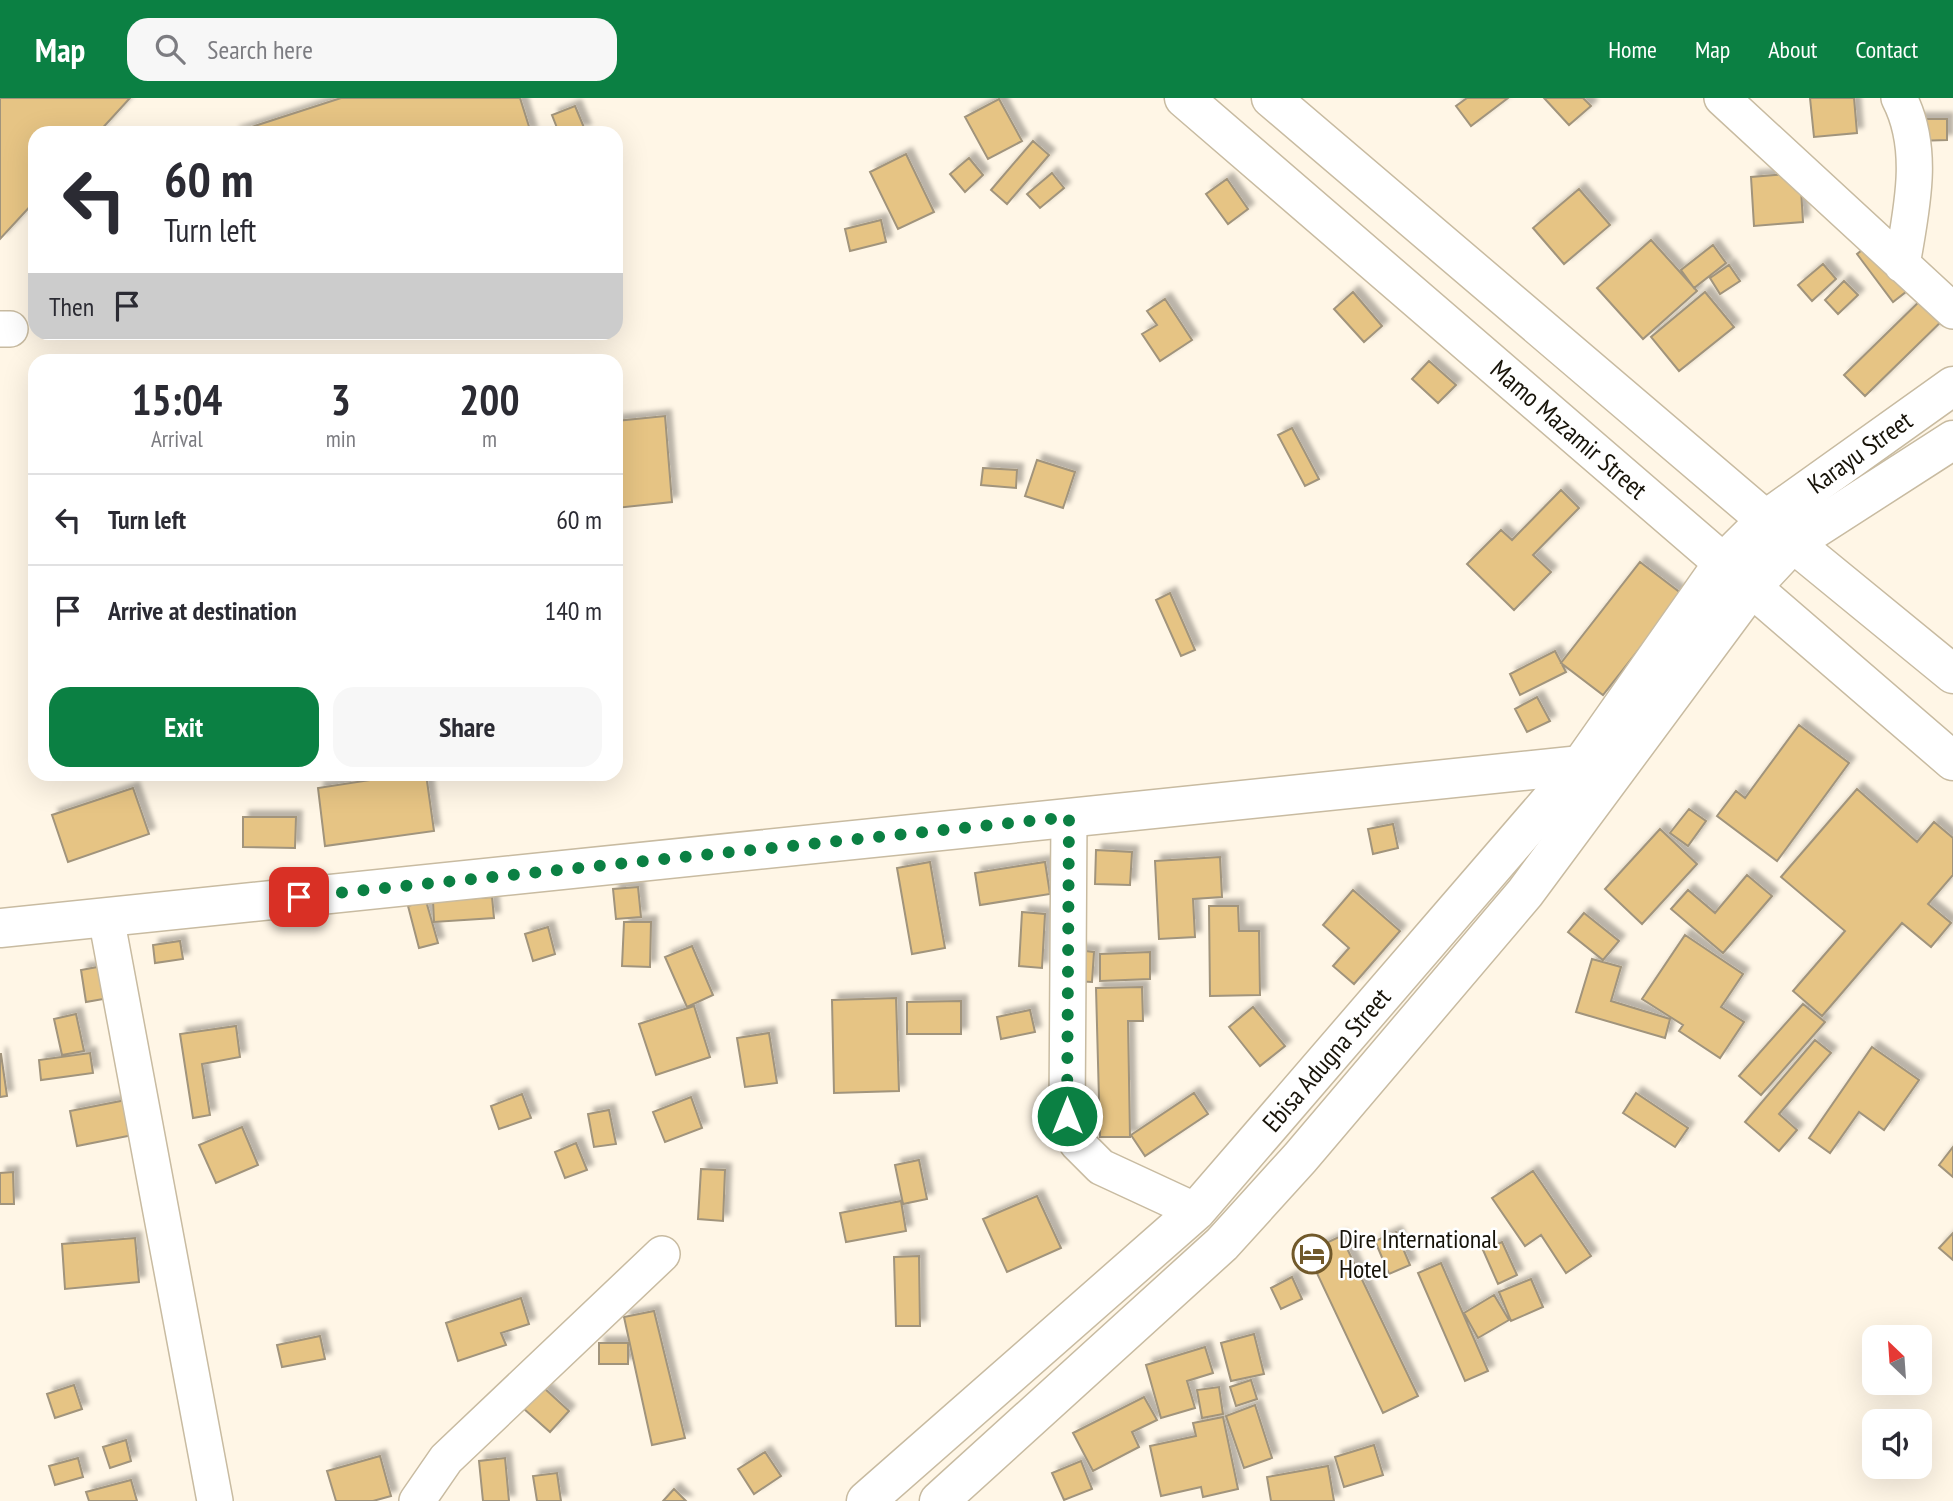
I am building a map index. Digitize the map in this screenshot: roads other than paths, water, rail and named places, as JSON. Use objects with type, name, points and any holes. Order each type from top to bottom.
[{"type":"main road","name":"Mamo Mazamir Street","points":[[1184,98],[1953,761]]},
{"type":"main road","points":[[1271,98],[1780,530],[1950,665]]},
{"type":"main road","name":"Karayu Street","points":[[1780,530],[1953,386]]},
{"type":"main road","name":"Karayu Street","points":[[1780,530],[1953,440]]},
{"type":"main road","name":"Ebisa Adugna Street","points":[[866,1501],[1196,1211],[1581,765],[1723,562],[1780,530]]},
{"type":"main road","name":"Ebisa Adugna Street","points":[[939,1501],[1222,1244],[1300,1158],[1525,893],[1751,588],[1780,530]]},
{"type":"main road","points":[[0,928],[1581,765]]},
{"type":"street","points":[[1722,98],[1953,311]]},
{"type":"street","points":[[1899,98],[1907,112],[1916,174],[1902,265]]},
{"type":"street","points":[[1069,817],[1067,1116],[1077,1143],[1101,1167],[1196,1211]]},
{"type":"street","points":[[106,917],[215,1501]]},
{"type":"street","points":[[418,1501],[446,1459],[662,1254]]},
{"type":"place","name":"Dire International Hotel","points":[[1312,1254]]}]
